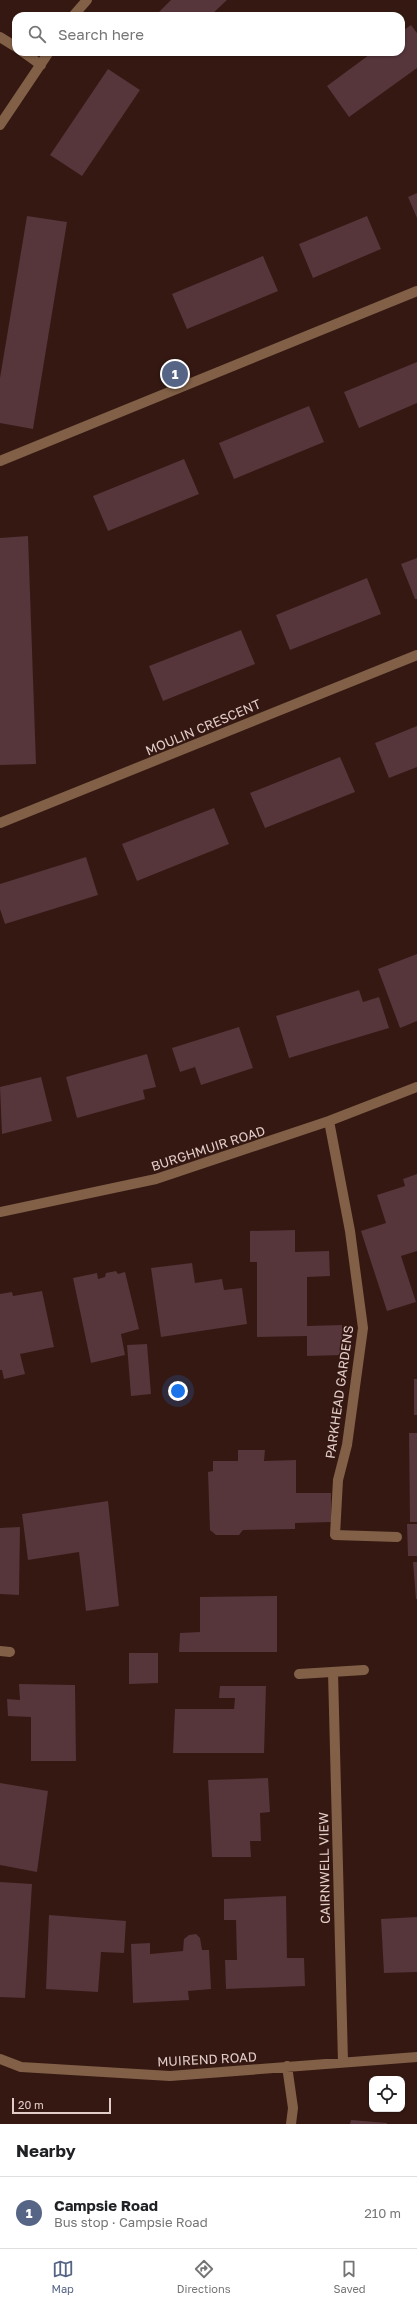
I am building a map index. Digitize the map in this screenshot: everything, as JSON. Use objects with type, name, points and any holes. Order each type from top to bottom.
[{"type":"street","points":[[76,12],[86,0]]},
{"type":"street","points":[[0,37],[12,44]]},
{"type":"street","points":[[29,56],[41,65]]},
{"type":"street","points":[[0,125],[47,56]]},
{"type":"street","points":[[0,461],[417,291]]},
{"type":"street","name":"MOULIN CRESCENT","points":[[0,823],[417,655]]},
{"type":"street","name":"BURGHMUIR ROAD","points":[[0,1212],[156,1179],[329,1121],[417,1087]]},
{"type":"street","name":"PARKHEAD GARDENS","points":[[329,1121],[350,1231],[362,1328],[347,1444],[338,1480],[334,1535],[397,1537]]},
{"type":"street","points":[[299,1674],[364,1670]]},
{"type":"street","name":"CAIRNWELL VIEW","points":[[333,1672],[343,2062]]},
{"type":"street","name":"MUIREND ROAD","points":[[0,2059],[21,2067],[170,2076],[417,2057]]},
{"type":"street","points":[[287,2066],[293,2108],[291,2124]]},
{"type":"building","points":[[171,0],[227,0],[214,12],[159,12]]},
{"type":"building","points":[[411,25],[417,33],[417,68],[349,117],[327,86],[368,56],[405,56],[405,29]]},
{"type":"building","points":[[108,69],[140,90],[82,176],[50,155]]},
{"type":"building","points":[[417,193],[417,218],[408,197]]},
{"type":"building","points":[[27,216],[67,222],[33,429],[0,423],[0,378]]},
{"type":"building","points":[[367,216],[381,249],[313,278],[299,244]]},
{"type":"building","points":[[263,256],[278,291],[187,329],[172,294]]},
{"type":"building","points":[[417,362],[417,403],[359,428],[344,392]]},
{"type":"building","points":[[309,406],[324,442],[234,479],[219,443]]},
{"type":"building","points":[[184,459],[199,494],[108,531],[93,496]]},
{"type":"building","points":[[28,536],[36,764],[0,765],[0,538]]},
{"type":"building","points":[[417,558],[417,599],[415,599],[401,564]]},
{"type":"building","points":[[367,578],[381,614],[290,650],[276,615]]},
{"type":"building","points":[[241,630],[255,664],[163,701],[149,666]]},
{"type":"building","points":[[417,726],[417,767],[389,778],[375,743]]},
{"type":"building","points":[[340,757],[355,792],[265,828],[250,793]]},
{"type":"building","points":[[214,808],[229,844],[137,881],[122,844]]},
{"type":"building","points":[[86,857],[98,895],[5,924],[0,909],[0,884]]},
{"type":"building","points":[[417,954],[417,1021],[400,1028],[378,969]]},
{"type":"building","points":[[359,990],[363,1002],[379,997],[389,1028],[289,1058],[276,1016]]},
{"type":"building","points":[[239,1027],[253,1068],[201,1085],[195,1067],[180,1072],[172,1048]]},
{"type":"building","points":[[147,1054],[156,1087],[143,1090],[145,1099],[77,1118],[66,1077]]},
{"type":"building","points":[[41,1077],[52,1121],[2,1134],[0,1087]]},
{"type":"building","points":[[417,1174],[417,1251],[401,1256],[416,1302],[387,1311],[361,1231],[386,1223],[377,1195],[405,1186],[403,1179]]},
{"type":"building","points":[[295,1230],[295,1252],[329,1251],[330,1276],[307,1277],[307,1326],[342,1325],[342,1355],[307,1356],[307,1336],[257,1337],[257,1262],[250,1262],[250,1231]]},
{"type":"building","points":[[192,1263],[195,1283],[222,1279],[224,1290],[242,1288],[247,1324],[161,1337],[151,1268]]},
{"type":"building","points":[[116,1271],[118,1274],[125,1272],[139,1329],[121,1334],[125,1355],[91,1363],[73,1278],[97,1273],[98,1279],[105,1277],[106,1273]]},
{"type":"building","points":[[42,1291],[54,1347],[20,1354],[25,1374],[4,1379],[2,1370],[0,1370],[0,1294],[12,1292],[13,1296]]},
{"type":"building","points":[[147,1344],[151,1394],[131,1396],[127,1345]]},
{"type":"building","points":[[414,1379],[417,1379],[417,1415],[414,1415]]},
{"type":"building","points":[[409,1433],[417,1433],[417,1522],[410,1522]]},
{"type":"building","points":[[238,1450],[265,1450],[264,1461],[296,1460],[296,1493],[331,1493],[331,1522],[295,1523],[295,1529],[243,1530],[239,1535],[216,1535],[210,1530],[208,1472],[213,1471],[213,1461],[238,1461]]},
{"type":"building","points":[[108,1501],[119,1606],[86,1611],[79,1552],[28,1560],[22,1514]]},
{"type":"building","points":[[407,1524],[417,1524],[417,1556],[408,1556]]},
{"type":"building","points":[[20,1527],[19,1595],[0,1594],[0,1528]]},
{"type":"building","points":[[413,1562],[417,1562],[417,1599],[416,1599]]},
{"type":"building","points":[[277,1596],[277,1652],[179,1652],[180,1633],[200,1632],[200,1597]]},
{"type":"building","points":[[129,1653],[158,1653],[158,1683],[129,1684]]},
{"type":"building","points":[[19,1684],[75,1685],[76,1761],[31,1761],[31,1717],[8,1716],[7,1699],[20,1700]]},
{"type":"building","points":[[220,1686],[266,1686],[264,1753],[173,1753],[175,1709],[234,1709],[235,1698],[219,1698]]},
{"type":"building","points":[[268,1778],[270,1812],[260,1813],[261,1841],[250,1841],[251,1857],[212,1857],[208,1780]]},
{"type":"building","points":[[0,1783],[48,1791],[37,1872],[0,1865]]},
{"type":"building","points":[[0,1882],[32,1884],[25,1998],[0,1997]]},
{"type":"building","points":[[286,1896],[287,1958],[304,1958],[305,1986],[226,1989],[225,1960],[237,1960],[236,1920],[224,1920],[224,1899]]},
{"type":"building","points":[[49,1915],[126,1921],[124,1953],[101,1952],[98,1992],[46,1989]]},
{"type":"building","points":[[417,1917],[417,1972],[384,1973],[381,1919]]},
{"type":"building","points":[[196,1934],[200,1938],[202,1950],[209,1950],[211,1989],[188,1991],[189,2000],[133,2003],[131,1944],[150,1943],[150,1954],[183,1951],[184,1939],[189,1935]]},
{"type":"building","points":[[351,2120],[387,2123],[387,2124],[350,2124]]},
{"type":"place","name":"Campsie Road","points":[[175,374]]}]
